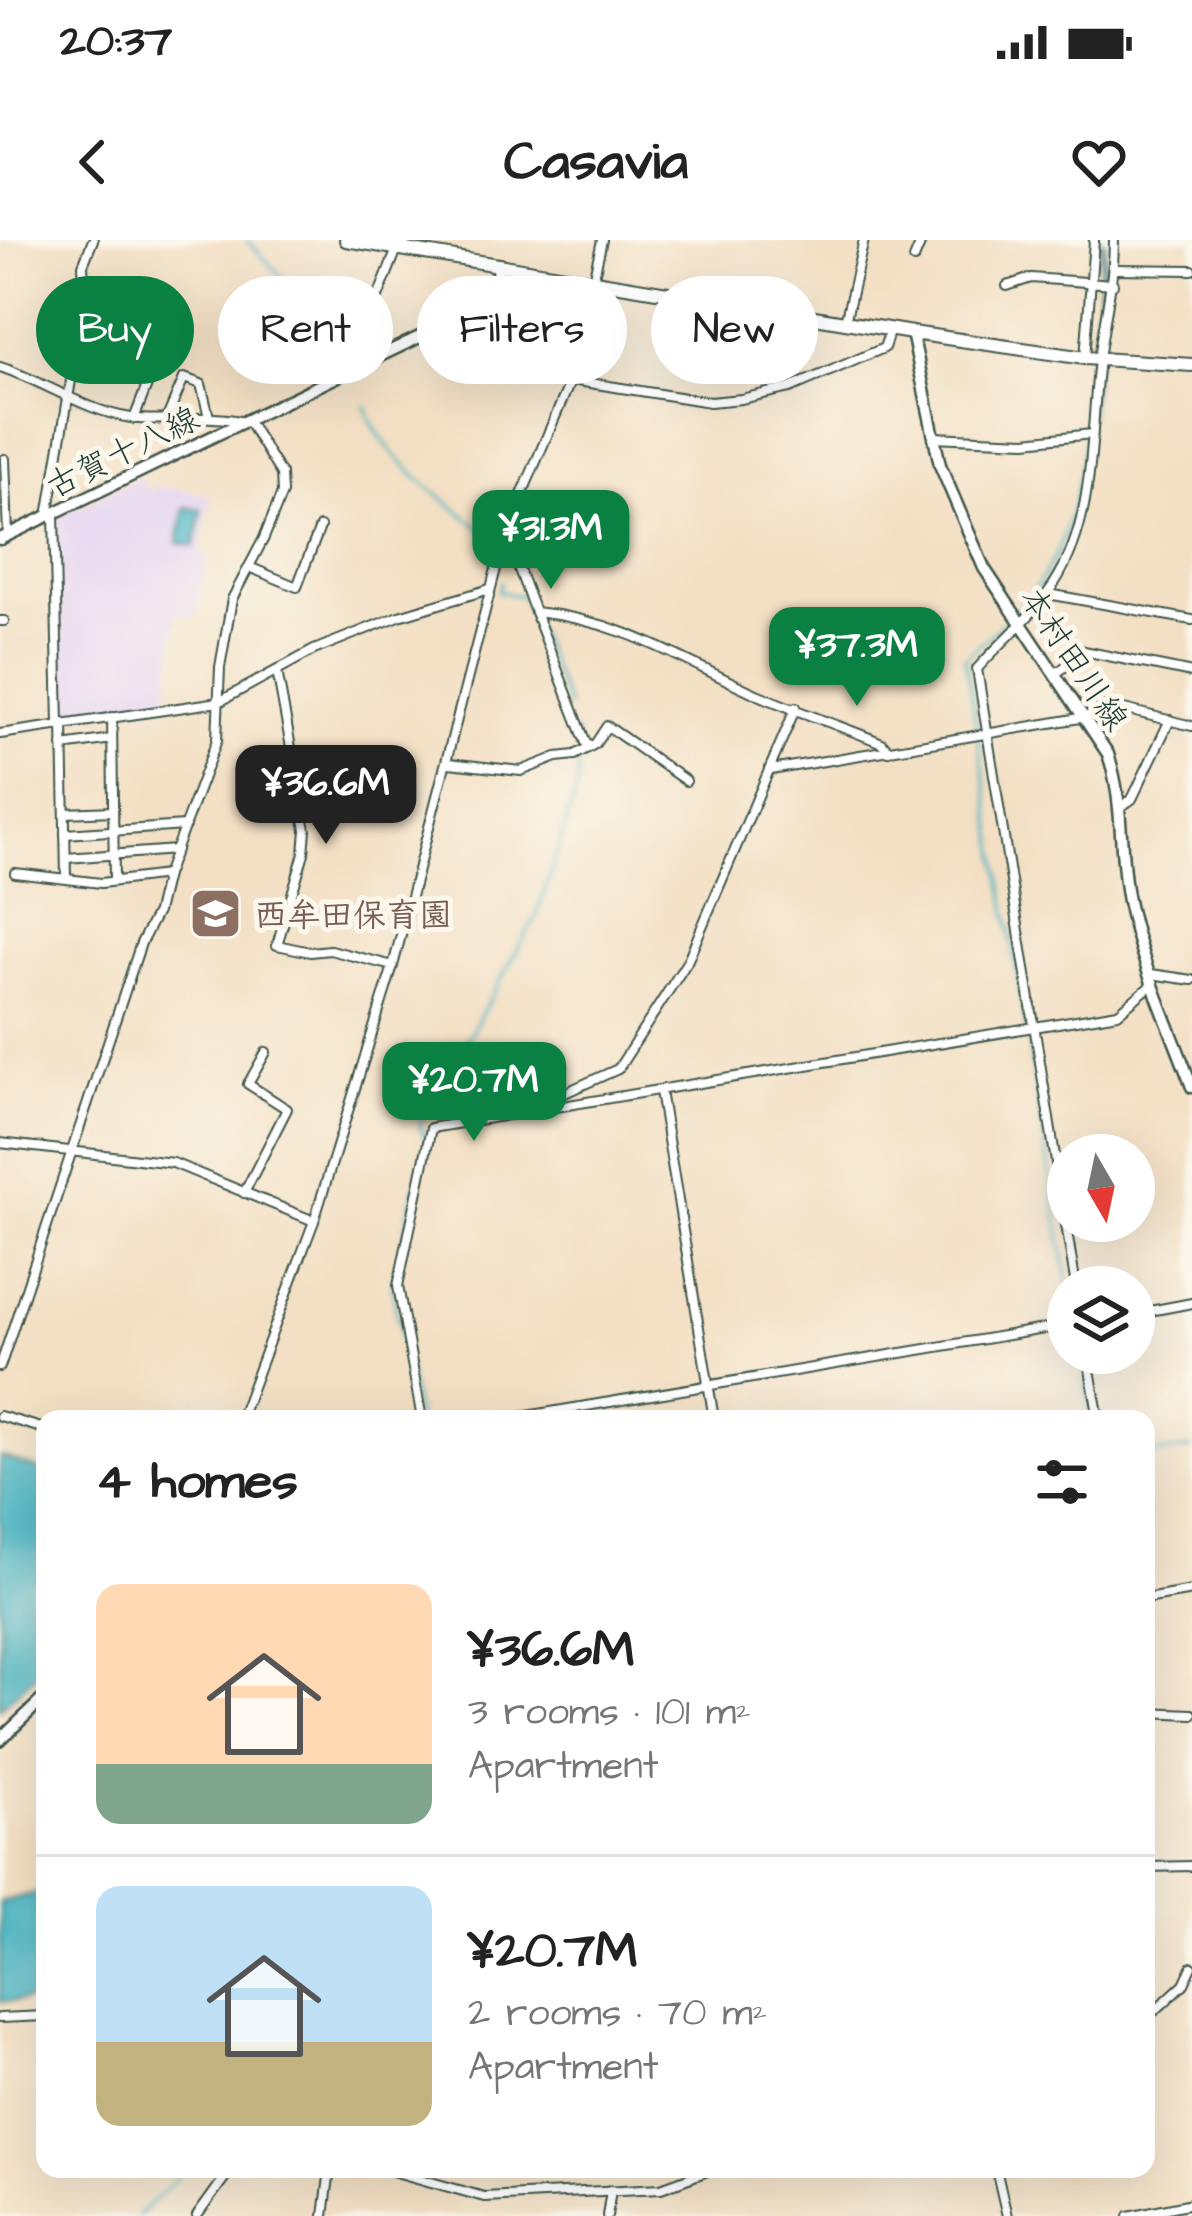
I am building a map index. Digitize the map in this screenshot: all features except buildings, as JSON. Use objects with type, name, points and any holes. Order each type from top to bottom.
[{"type":"main road","points":[[346,240],[402,245],[568,276]]},
{"type":"main road","name":"古賀十八線","points":[[393,348],[490,303],[498,264]]},
{"type":"main road","points":[[627,286],[912,333],[1092,358],[1192,365]]},
{"type":"main road","name":"本村田川線","points":[[912,333],[933,437],[953,500],[983,568],[1108,754],[1121,807],[1127,897],[1192,1087]]},
{"type":"main road","name":"古賀十八線","points":[[4,537],[319,384]]},
{"type":"main road","points":[[1,1738],[36,1705]]},
{"type":"street","points":[[66,877],[51,516],[85,298],[82,265],[93,240]]},
{"type":"street","points":[[592,276],[602,240]]},
{"type":"street","points":[[845,322],[864,240]]},
{"type":"street","points":[[914,259],[922,240]]},
{"type":"street","points":[[1073,1266],[976,668],[1048,594],[1074,544],[1090,472],[1094,240]]},
{"type":"street","points":[[1092,358],[1113,284],[1114,240]]},
{"type":"street","points":[[389,276],[402,245]]},
{"type":"street","points":[[1114,269],[1192,270]]},
{"type":"street","points":[[1007,286],[1031,278],[1113,284]]},
{"type":"street","points":[[596,384],[710,402],[764,396],[884,348],[890,329]]},
{"type":"street","points":[[0,367],[108,414],[246,422],[281,474],[282,493],[232,599],[217,740],[166,875],[157,912],[141,943],[0,1366]]},
{"type":"street","points":[[166,420],[184,378],[201,384],[209,417]]},
{"type":"street","points":[[134,419],[148,384]]},
{"type":"street","points":[[243,1410],[314,1221],[393,966],[505,534],[569,384]]},
{"type":"street","points":[[933,437],[1026,441],[1092,434]]},
{"type":"street","points":[[4,537],[5,459]]},
{"type":"street","points":[[249,567],[297,587],[320,527]]},
{"type":"street","points":[[505,534],[588,748]]},
{"type":"street","points":[[0,734],[219,702],[314,650],[399,616],[492,589]]},
{"type":"street","points":[[1048,594],[1192,620]]},
{"type":"street","points":[[535,612],[580,616],[615,626],[758,694],[882,743],[889,751]]},
{"type":"street","points":[[1055,674],[1066,667],[1074,649],[1192,673]]},
{"type":"street","points":[[277,670],[306,830],[304,854],[277,945],[310,952],[330,950],[393,966]]},
{"type":"street","points":[[769,770],[1086,717],[1108,705],[1192,726]]},
{"type":"street","points":[[510,1117],[618,1069],[686,962],[796,707]]},
{"type":"street","points":[[112,717],[114,881]]},
{"type":"street","points":[[1121,807],[1132,799],[1170,720]]},
{"type":"street","points":[[448,763],[513,772],[575,755],[608,726],[686,781]]},
{"type":"street","points":[[63,746],[112,740]]},
{"type":"street","points":[[65,813],[113,811]]},
{"type":"street","points":[[65,834],[185,826]]},
{"type":"street","points":[[66,858],[176,850]]},
{"type":"street","points":[[15,873],[114,881],[166,875]]},
{"type":"street","points":[[420,1410],[398,1286],[431,1128],[1118,1013],[1153,978],[1192,980]]},
{"type":"street","points":[[244,1193],[286,1108],[248,1084],[266,1052]]},
{"type":"street","points":[[660,1090],[713,1410]]},
{"type":"street","points":[[0,1143],[173,1163],[314,1221]]},
{"type":"street","points":[[1155,1309],[1192,1303]]},
{"type":"street","points":[[562,1410],[1047,1329]]},
{"type":"street","points":[[1091,1374],[1097,1410]]},
{"type":"street","points":[[0,1416],[36,1426]]},
{"type":"street","points":[[1155,1597],[1192,1591]]},
{"type":"street","points":[[1155,1712],[1192,1714]]},
{"type":"street","points":[[1155,1867],[1192,1865]]},
{"type":"street","points":[[1155,2011],[1184,1984],[1192,1967]]},
{"type":"street","points":[[0,2018],[36,2016]]},
{"type":"street","points":[[196,2216],[224,2178]]},
{"type":"street","points":[[324,2216],[330,2178]]},
{"type":"street","points":[[424,2178],[484,2197],[661,2188],[688,2178]]},
{"type":"street","points":[[998,2178],[1006,2216]]},
{"type":"street","points":[[607,2216],[611,2190]]},
{"type":"street","points":[[1129,2216],[1192,2203]]},
{"type":"shaded area","points":[[142,476],[144,488],[211,496],[196,616],[177,614],[166,706],[73,715],[63,703],[58,517]]},
{"type":"water","points":[[1101,240],[1105,240],[1104,287],[1088,429],[1085,427]]},
{"type":"water","points":[[185,507],[202,510],[195,546],[178,543]]},
{"type":"water","points":[[0,1456],[36,1469],[36,1674],[0,1708]]},
{"type":"water","points":[[36,1893],[36,2000],[0,2002],[0,1902]]},
{"type":"waterway","points":[[247,240],[281,276]]},
{"type":"waterway","points":[[366,405],[372,423],[401,461],[495,539]]},
{"type":"waterway","points":[[1017,609],[1059,548],[1074,500],[1086,426]]},
{"type":"waterway","points":[[501,582],[498,592],[522,596],[568,706]]},
{"type":"waterway","points":[[1010,616],[965,658],[1066,1266]]},
{"type":"waterway","points":[[426,1138],[419,1125],[537,915],[578,786],[577,732]]},
{"type":"waterway","points":[[415,1410],[392,1286],[416,1183]]},
{"type":"waterway","points":[[1084,1374],[1090,1410]]},
{"type":"waterway","points":[[1155,1454],[1192,1448]]},
{"type":"waterway","points":[[137,2216],[177,2178]]},
{"type":"place","name":"西牟田保育園","points":[[215,914]]}]
